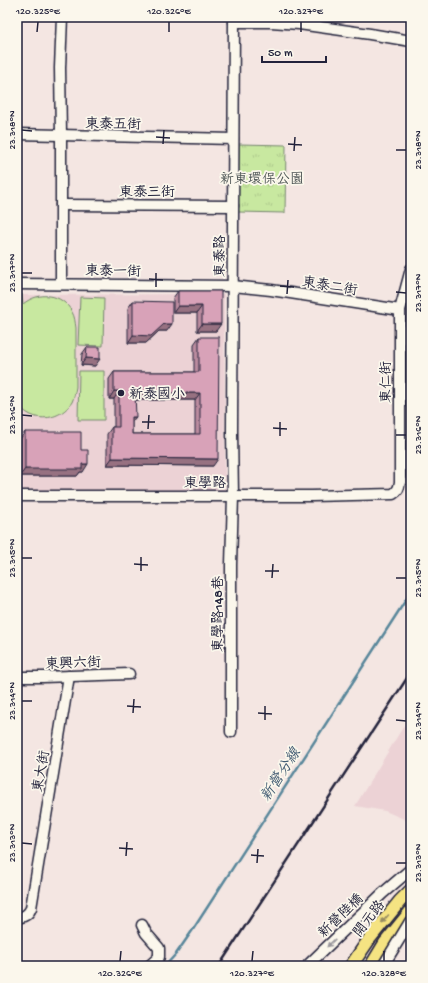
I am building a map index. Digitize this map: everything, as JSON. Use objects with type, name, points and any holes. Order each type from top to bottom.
[{"type":"main road","name":"開元路","points":[[351,966],[370,938],[400,901],[411,890]]},
{"type":"main road","name":"開元路","points":[[371,966],[385,943],[411,911]]},
{"type":"street","points":[[60,283],[60,68],[62,17]]},
{"type":"street","points":[[234,20],[299,24],[411,40]]},
{"type":"street","name":"東泰路","points":[[233,496],[234,20]]},
{"type":"street","name":"東泰五街","points":[[17,134],[233,139]]},
{"type":"street","name":"東泰三街","points":[[61,205],[233,206]]},
{"type":"street","name":"東仁街","points":[[393,494],[399,488],[400,482],[400,310],[411,269]]},
{"type":"street","name":"東泰一街","points":[[17,284],[60,283],[233,286]]},
{"type":"street","name":"東泰二街","points":[[233,286],[272,290],[400,310]]},
{"type":"street","name":"東學路","points":[[17,496],[312,496],[393,494]]},
{"type":"street","name":"東學路148巷","points":[[231,732],[231,565],[233,496]]},
{"type":"street","name":"東興六街","points":[[17,677],[129,674]]},
{"type":"street","name":"東大街","points":[[21,917],[29,912],[31,908],[70,676]]},
{"type":"street","name":"新營陸橋","points":[[307,966],[383,893],[411,869]]},
{"type":"street","points":[[353,925],[362,906]]},
{"type":"street","points":[[383,966],[411,920]]},
{"type":"street","points":[[142,925],[146,933],[159,948],[159,957],[149,966]]},
{"type":"shaded area","name":"新泰國小","points":[[224,294],[225,491],[17,492],[17,295]]},
{"type":"shaded area","points":[[411,714],[411,822],[385,811],[355,806]]},
{"type":"green space","name":"新東環保公園","points":[[239,144],[286,145],[285,213],[238,212]]},
{"type":"green space","points":[[17,294],[22,294],[23,304],[36,297],[43,296],[50,296],[62,301],[68,306],[73,314],[76,328],[76,387],[72,402],[61,413],[56,416],[46,418],[33,416],[20,407],[19,442],[17,442]]},
{"type":"green space","points":[[80,297],[104,298],[103,346],[78,345]]},
{"type":"green space","points":[[79,371],[104,371],[104,420],[78,420]]},
{"type":"building","points":[[178,291],[221,291],[221,324],[202,324],[202,306],[178,306]]},
{"type":"building","points":[[133,301],[172,302],[172,324],[164,324],[151,336],[133,335]]},
{"type":"building","points":[[199,337],[219,337],[218,459],[112,458],[112,427],[119,427],[119,391],[114,391],[114,372],[199,372]],"holes":[[[135,393],[200,393],[200,434],[132,434],[132,417],[136,417]]]},
{"type":"building","points":[[87,347],[100,347],[100,359],[86,358]]},
{"type":"building","points":[[25,432],[81,432],[81,450],[88,450],[88,464],[82,464],[82,469],[25,469]]},
{"type":"waterway","name":"新營分線","points":[[165,966],[176,954],[192,931],[411,592]]},
{"type":"railway","points":[[219,966],[411,672]]},
{"type":"place","name":"新泰國小","points":[[121,393]]}]
